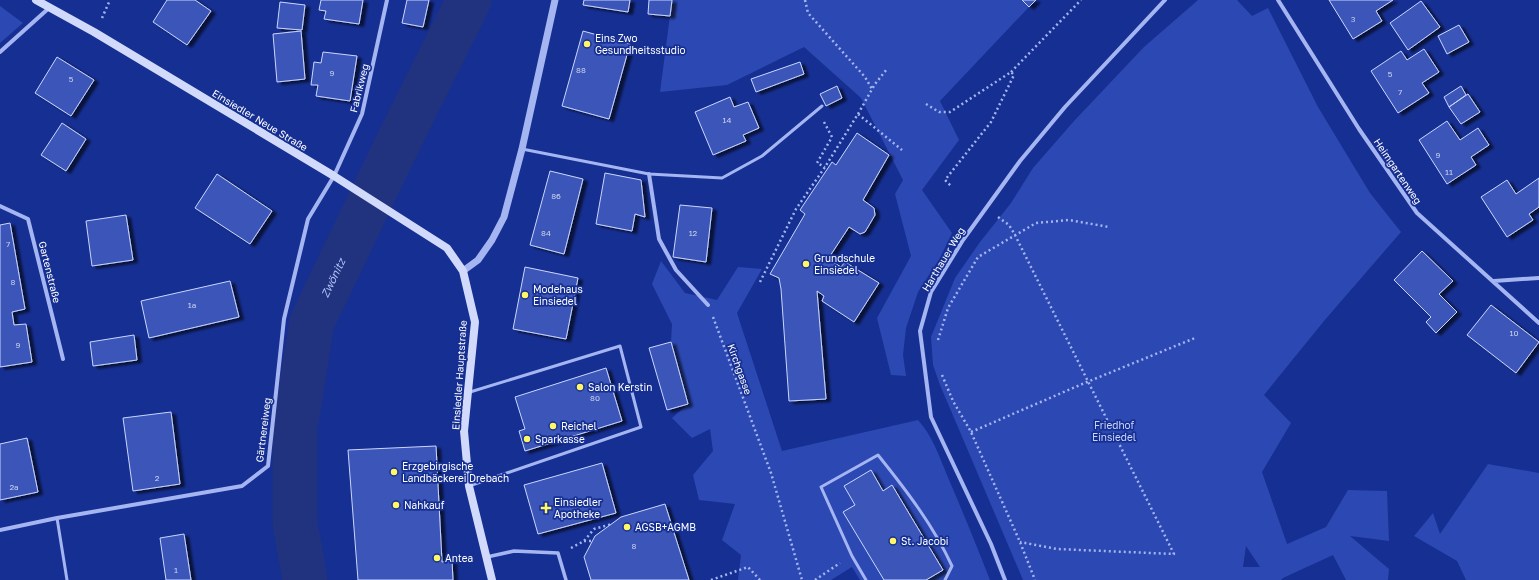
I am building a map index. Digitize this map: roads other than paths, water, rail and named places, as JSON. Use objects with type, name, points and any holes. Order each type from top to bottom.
[{"type":"main road","name":"Einsiedler Neue Straße","points":[[36,0],[48,8],[94,32],[334,176],[447,248],[463,271]]},
{"type":"main road","name":"Einsiedler Hauptstraße","points":[[463,271],[474,322],[464,430],[469,486],[492,580]]},
{"type":"street","name":"Fabrikweg","points":[[334,176],[362,114],[387,0]]},
{"type":"street","points":[[463,271],[478,260],[492,240],[504,218],[522,149],[555,0]]},
{"type":"street","name":"Harthauer Weg","points":[[1005,580],[991,544],[931,418],[920,331],[931,292],[963,240],[1020,161],[1065,107],[1164,0]]},
{"type":"street","name":"Heimgartenweg","points":[[1278,0],[1359,129],[1417,213],[1539,323]]},
{"type":"street","points":[[0,52],[48,8]]},
{"type":"street","points":[[649,174],[659,240],[676,270],[708,305]]},
{"type":"street","name":"Gärtnereiweg","points":[[0,530],[57,518],[242,486],[268,466],[284,319],[308,219],[334,176]]},
{"type":"street","name":"Gartenstraße","points":[[0,206],[28,219],[63,359]]},
{"type":"street","points":[[1494,281],[1539,278]]},
{"type":"street","points":[[486,558],[514,551],[558,553],[566,580]]},
{"type":"lane","points":[[522,149],[649,174],[722,178],[762,156],[818,111],[822,106]]},
{"type":"lane","points":[[468,392],[620,346],[641,427],[469,486]]},
{"type":"lane","points":[[866,580],[852,556],[821,487],[878,455],[923,514],[945,552],[952,566],[945,580]]},
{"type":"lane","points":[[57,518],[67,580]]},
{"type":"waterway","name":"Zwönitz","points":[[305,580],[295,523],[295,428],[312,322],[395,149],[469,0]]},
{"type":"place","name":"Eins Zwo Gesundheitsstudio","points":[[587,44]]},
{"type":"place","name":"Grundschule Einsiedel","points":[[806,264]]},
{"type":"place","name":"Modehaus Einsiedel","points":[[525,295]]},
{"type":"place","name":"Salon Kerstin","points":[[580,387]]},
{"type":"place","name":"Reichel","points":[[553,426]]},
{"type":"place","name":"Sparkasse","points":[[527,439]]},
{"type":"place","name":"Erzgebirgische Landbäckerei Drebach","points":[[394,472]]},
{"type":"place","name":"Nahkauf","points":[[396,505]]},
{"type":"place","name":"Einsiedler Apotheke","points":[[546,508]]},
{"type":"place","name":"AGSB+AGMB","points":[[627,527]]},
{"type":"place","name":"St. Jacobi","points":[[893,541]]},
{"type":"place","name":"Antea","points":[[437,558]]},
{"type":"park label","name":"Friedhof Einsiedel","points":[[1114,430]]}]
